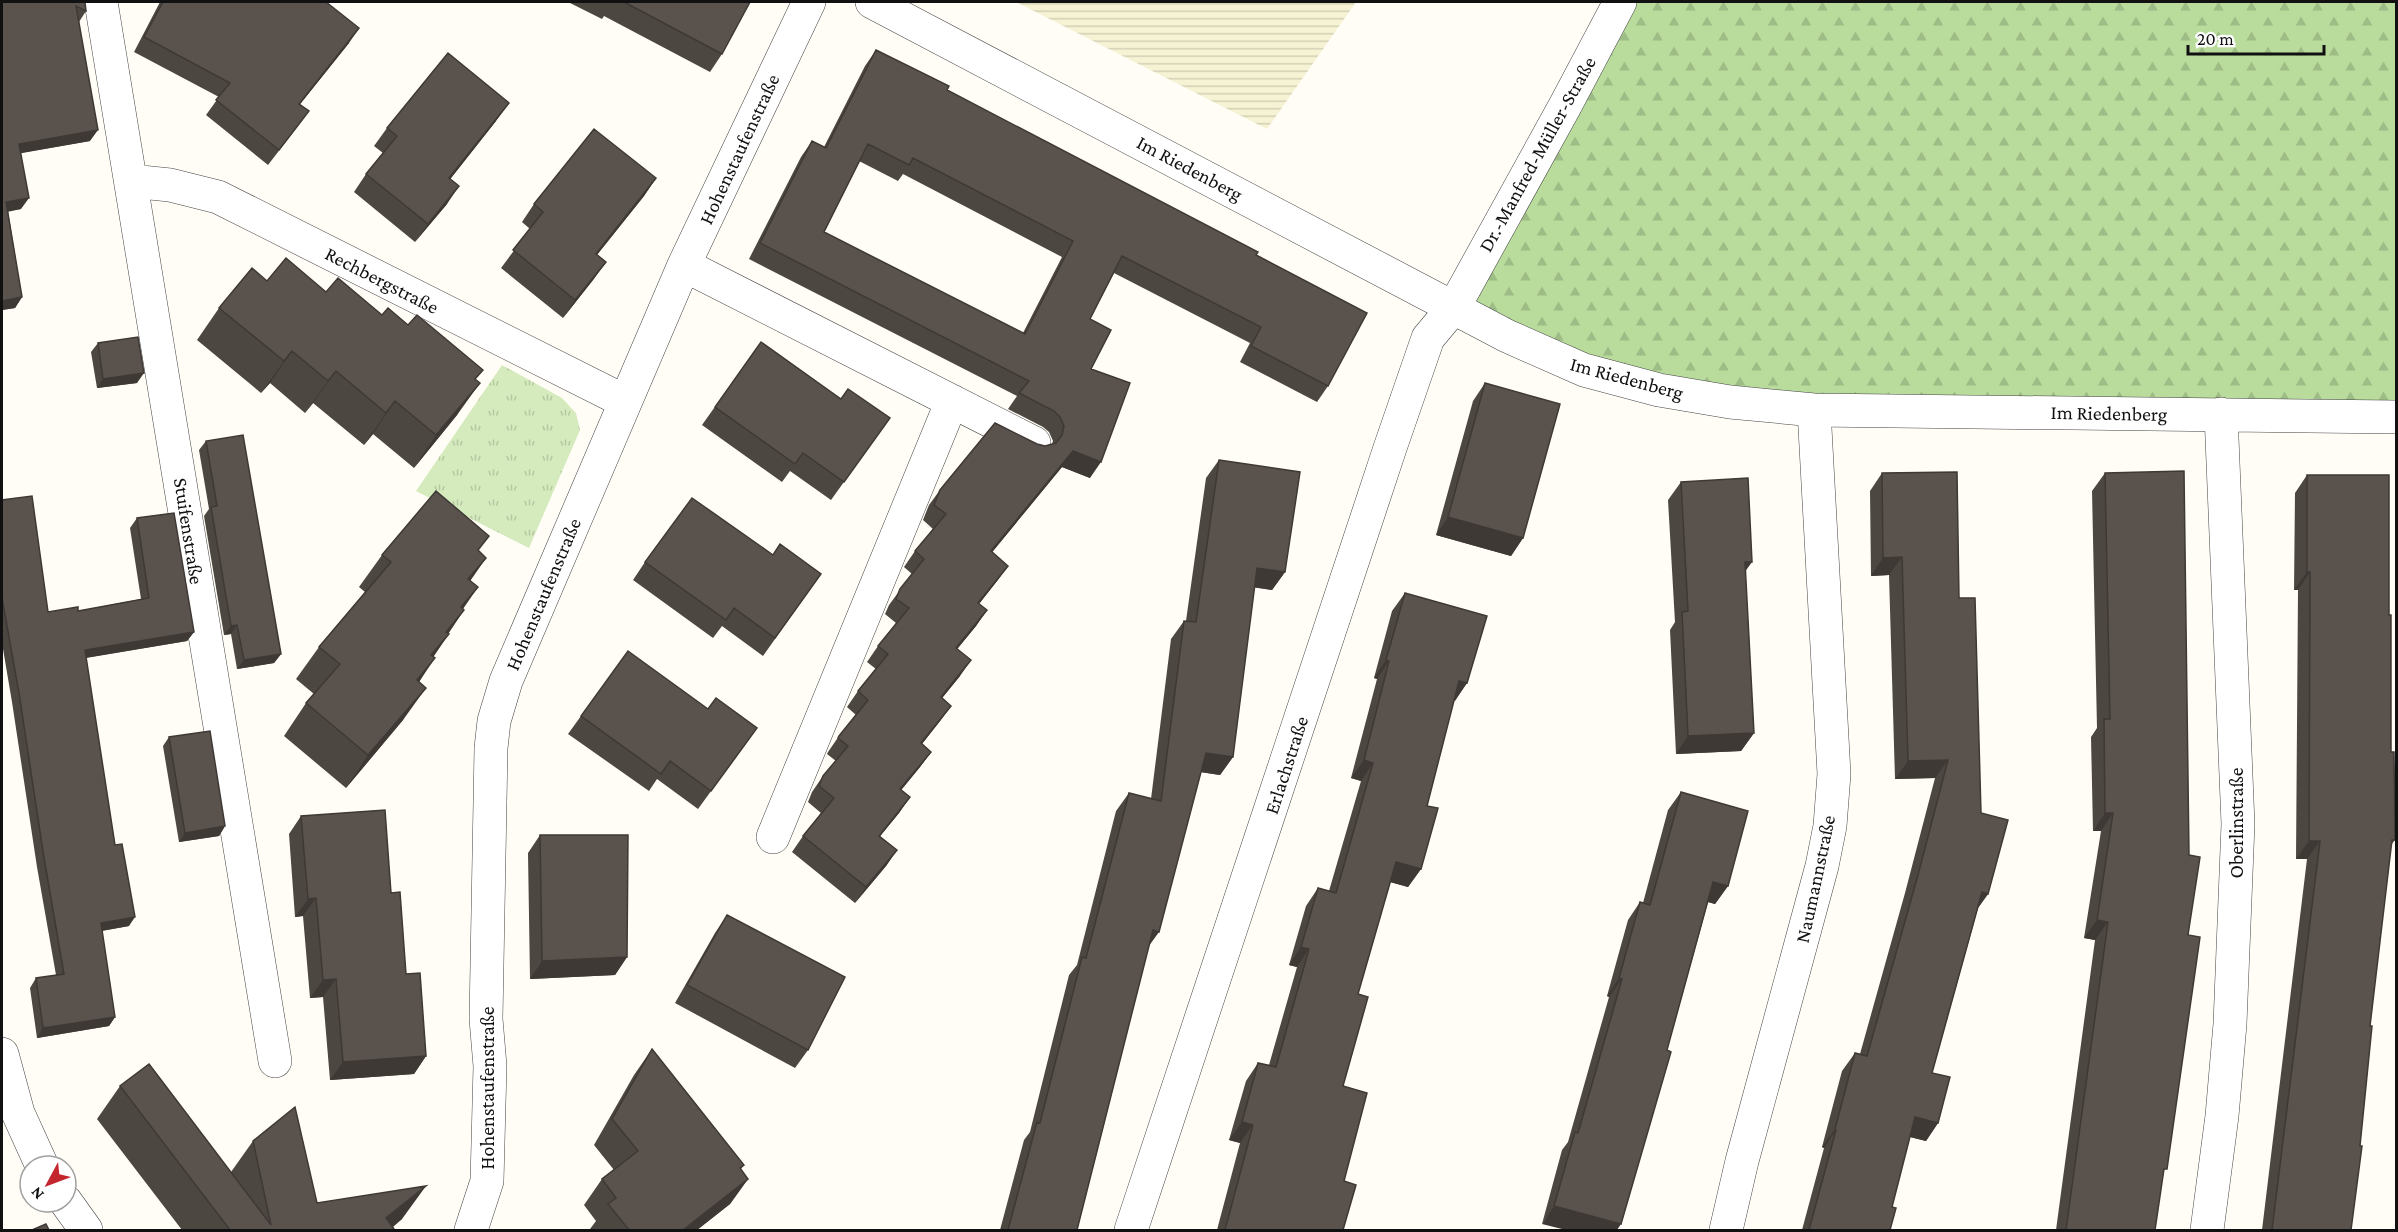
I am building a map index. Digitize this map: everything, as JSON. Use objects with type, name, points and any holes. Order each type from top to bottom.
[{"type":"street","name":"Stuifenstraße","points":[[101,2],[275,1061]]},
{"type":"street","name":"Hohenstaufenstraße","points":[[471,1230],[487,1181],[490,1066],[486,1019],[491,748],[494,721],[506,681],[624,401],[684,265],[809,2]]},
{"type":"street","name":"Im Riedenberg","points":[[872,2],[1507,336],[1584,370],[1669,392],[1731,402],[1814,410],[2397,417]]},
{"type":"street","name":"Dr.-Manfred-Müller-Straße","points":[[1454,307],[1620,2]]},
{"type":"street","name":"Rechbergstraße","points":[[131,181],[170,185],[218,197],[624,401]]},
{"type":"street","points":[[684,265],[1034,442]]},
{"type":"street","name":"Erlachstraße","points":[[1131,1230],[1393,438],[1428,338],[1454,307]]},
{"type":"street","points":[[773,837],[952,401]]},
{"type":"street","name":"Naumannstraße","points":[[1726,1230],[1745,1150],[1822,866],[1830,826],[1834,774],[1833,726],[1814,410]]},
{"type":"street","name":"Oberlinstraße","points":[[2207,1230],[2222,1116],[2230,1024],[2238,824],[2221,414]]},
{"type":"street","points":[[2,1054],[18,1113],[37,1154]]},
{"type":"street","points":[[75,1214],[86,1230]]},
{"type":"shaded area","points":[[1016,2],[1356,2],[1267,129]]},
{"type":"green space","points":[[1620,2],[2396,2],[2396,417],[1659,390],[1454,307]]},
{"type":"green space","points":[[502,365],[562,398],[576,413],[580,430],[529,548],[416,491]]},
{"type":"building","points":[[2,2],[85,2],[86,11],[76,6],[98,130],[19,144],[29,198],[6,202],[22,297],[2,301]]},
{"type":"building","points":[[163,2],[326,2],[359,28],[299,104],[309,111],[279,150],[216,100],[230,83],[144,37]]},
{"type":"building","points":[[624,2],[750,2],[722,54]]},
{"type":"building","points":[[876,50],[949,86],[947,90],[1258,252],[1256,255],[1367,313],[1328,386],[1251,346],[1261,327],[1122,256],[1090,319],[1111,330],[1091,369],[1130,383],[1101,462],[1073,451],[991,551],[1008,566],[978,603],[987,610],[956,648],[971,660],[941,697],[951,706],[921,743],[931,752],[900,789],[910,797],[879,836],[897,850],[866,887],[803,836],[834,798],[819,786],[823,776],[848,746],[838,738],[839,736],[868,700],[858,691],[888,654],[878,646],[909,608],[896,599],[900,589],[924,559],[915,551],[946,514],[934,505],[940,490],[995,423],[1045,446],[1056,443],[1062,435],[1064,426],[1054,411],[1019,393],[1029,381],[760,243],[812,141],[826,148]],"holes":[[[868,144],[909,165],[913,158],[1073,241],[1025,334],[824,232]]]},
{"type":"building","points":[[448,53],[509,103],[449,178],[459,186],[428,224],[366,174],[397,136],[387,128]]},
{"type":"building","points":[[594,129],[656,178],[596,254],[606,262],[575,300],[513,250],[543,212],[534,204]]},
{"type":"building","points":[[286,258],[326,292],[338,278],[382,315],[388,308],[408,325],[417,315],[483,370],[475,379],[480,383],[436,435],[395,401],[386,413],[336,371],[328,381],[292,351],[284,361],[219,308],[252,268],[267,281]]},
{"type":"building","points":[[138,337],[144,373],[103,379],[98,343]]},
{"type":"building","points":[[761,342],[841,399],[848,389],[890,418],[844,482],[803,453],[795,464],[715,407]]},
{"type":"building","points":[[1485,383],[1560,404],[1523,538],[1448,517]]},
{"type":"building","points":[[243,435],[281,654],[244,660],[237,625],[231,626],[211,507],[217,506],[206,441]]},
{"type":"building","points":[[1219,460],[1300,472],[1285,572],[1257,568],[1233,757],[1206,753],[1159,932],[1153,930],[1077,1230],[1008,1230],[1037,1122],[1040,1123],[1082,957],[1086,958],[1129,793],[1161,801],[1184,621],[1196,622]]},
{"type":"building","points":[[2184,471],[2189,855],[2200,857],[2188,935],[2200,937],[2167,1169],[2164,1169],[2155,1230],[2066,1230],[2108,922],[2097,920],[2113,813],[2105,813],[2104,719],[2110,719],[2105,473]]},
{"type":"building","points":[[1957,472],[1959,598],[1975,598],[1981,813],[2008,820],[1988,894],[1982,892],[1932,1073],[1950,1077],[1938,1123],[1915,1117],[1892,1207],[1896,1208],[1890,1230],[1809,1230],[1855,1053],[1867,1056],[1948,760],[1908,761],[1902,557],[1883,558],[1882,473]]},
{"type":"building","points":[[2307,475],[2389,475],[2391,752],[2394,752],[2395,840],[2392,840],[2370,1026],[2372,1026],[2360,1146],[2362,1146],[2351,1230],[2272,1230],[2320,841],[2309,841],[2310,572],[2307,572]]},
{"type":"building","points":[[1748,478],[1752,562],[1745,562],[1754,733],[1688,736],[1682,612],[1688,611],[1681,482]]},
{"type":"building","points":[[436,491],[489,536],[478,550],[486,558],[468,579],[478,587],[461,607],[464,610],[446,632],[449,634],[431,655],[435,658],[417,680],[426,688],[368,755],[306,703],[340,664],[319,647],[391,562],[382,555]]},
{"type":"building","points":[[32,496],[48,612],[78,607],[78,611],[149,598],[137,518],[174,513],[194,632],[85,650],[115,845],[122,844],[135,917],[101,923],[115,1017],[43,1028],[36,978],[64,974],[2,598],[2,500]]},
{"type":"building","points":[[692,498],[773,555],[780,544],[821,574],[775,638],[734,608],[726,620],[645,562]]},
{"type":"building","points":[[1405,593],[1487,616],[1467,683],[1459,681],[1427,806],[1438,808],[1421,869],[1396,862],[1358,994],[1368,997],[1343,1086],[1367,1093],[1344,1181],[1356,1185],[1343,1230],[1225,1230],[1253,1125],[1242,1122],[1258,1063],[1276,1067],[1309,949],[1301,947],[1318,888],[1336,893],[1373,763],[1364,760],[1389,661],[1386,660]]},
{"type":"building","points":[[628,651],[708,709],[716,698],[757,728],[711,791],[670,761],[661,774],[581,716]]},
{"type":"building","points":[[210,731],[225,826],[185,833],[169,737]]},
{"type":"building","points":[[1681,792],[1748,811],[1728,886],[1713,882],[1667,1050],[1671,1052],[1621,1224],[1554,1206],[1575,1132],[1578,1133],[1622,979],[1619,978],[1640,902],[1650,905]]},
{"type":"building","points":[[385,810],[391,893],[400,892],[406,974],[420,973],[426,1056],[343,1062],[336,979],[323,980],[316,898],[308,899],[301,816]]},
{"type":"building","points":[[540,835],[628,835],[627,957],[542,961]]},
{"type":"building","points":[[727,915],[845,977],[808,1050],[687,985]]},
{"type":"building","points":[[652,1049],[744,1165],[740,1168],[748,1179],[683,1230],[629,1230],[608,1204],[616,1198],[602,1179],[638,1151],[612,1119]]},
{"type":"building","points":[[149,1064],[271,1225],[253,1141],[295,1107],[317,1203],[426,1186],[386,1218],[394,1229],[392,1230],[230,1230],[120,1086]]},
{"type":"building","points":[[46,1224],[49,1230],[32,1230]]}]
